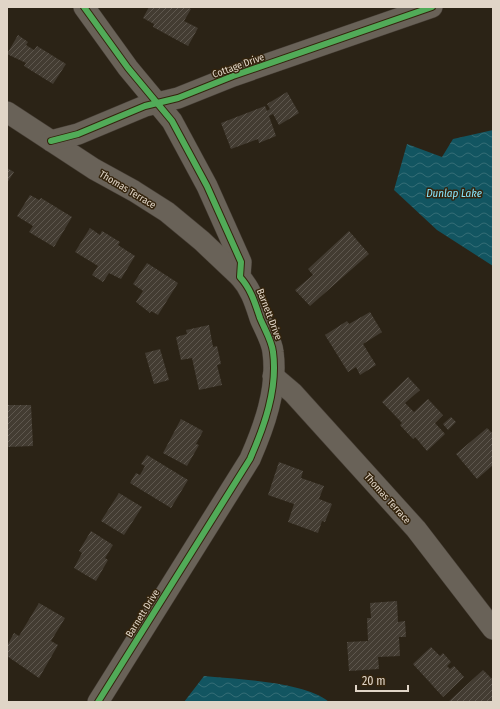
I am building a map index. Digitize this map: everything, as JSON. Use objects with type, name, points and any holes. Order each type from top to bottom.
[{"type":"street","name":"Barnett Drive","points":[[84,7],[128,68],[172,121],[207,186],[241,262],[240,277],[248,287],[273,352],[273,376],[270,402],[263,430],[250,459],[98,702]]},
{"type":"street","name":"Cottage Drive","points":[[51,141],[78,134],[145,106],[178,98],[234,76],[432,7]]},
{"type":"street","name":"Thomas Terrace","points":[[7,112],[51,141],[167,212],[202,241],[240,277]]},
{"type":"street","name":"Thomas Terrace","points":[[273,376],[293,393],[416,529],[493,629]]},
{"type":"water","name":"Dunlap Lake","points":[[493,130],[493,266],[437,230],[394,190],[407,144],[442,157],[453,139]]},
{"type":"water","points":[[204,676],[251,680],[288,686],[318,695],[329,702],[184,702]]},
{"type":"building","points":[[149,7],[186,7],[191,9],[184,21],[198,28],[188,46],[153,27],[154,24],[143,18]]},
{"type":"building","points":[[18,35],[28,42],[26,45],[34,50],[37,46],[66,64],[53,84],[24,66],[26,63],[7,54]]},
{"type":"building","points":[[287,92],[299,113],[279,125],[273,114],[269,116],[276,136],[259,143],[258,139],[231,149],[221,123],[265,106],[267,111],[270,109],[267,104]]},
{"type":"building","points":[[7,168],[14,172],[7,183]]},
{"type":"building","points":[[30,195],[39,200],[41,198],[72,217],[54,247],[29,232],[33,226],[17,216]]},
{"type":"building","points":[[90,228],[100,235],[102,231],[120,242],[118,245],[135,256],[121,279],[109,273],[103,282],[92,275],[98,266],[75,252]]},
{"type":"building","points":[[349,231],[369,254],[310,306],[295,290],[313,275],[308,269]]},
{"type":"building","points":[[147,263],[178,283],[158,315],[151,311],[150,313],[136,302],[143,291],[133,284]]},
{"type":"building","points":[[370,312],[382,332],[363,344],[376,365],[360,375],[356,367],[348,372],[325,335],[347,321],[349,324]]},
{"type":"building","points":[[209,325],[213,347],[217,346],[221,364],[217,365],[222,385],[199,390],[192,358],[181,360],[176,337],[187,334],[186,330]]},
{"type":"building","points":[[160,349],[169,380],[154,384],[145,353]]},
{"type":"building","points":[[408,377],[420,390],[405,403],[414,412],[428,399],[443,415],[435,423],[445,434],[427,451],[415,437],[413,439],[400,425],[402,423],[382,402]]},
{"type":"building","points":[[7,405],[31,405],[33,446],[7,447]]},
{"type":"building","points":[[451,417],[456,422],[448,430],[443,424]]},
{"type":"building","points":[[181,419],[203,431],[196,444],[199,445],[187,466],[163,453]]},
{"type":"building","points":[[487,428],[493,434],[493,465],[477,479],[456,454]]},
{"type":"building","points":[[147,455],[188,480],[171,508],[130,483],[136,473],[140,475],[145,466],[141,464]]},
{"type":"building","points":[[279,462],[303,471],[301,478],[324,486],[319,499],[332,504],[325,522],[322,521],[318,533],[288,522],[294,504],[268,495]]},
{"type":"building","points":[[119,493],[142,507],[124,535],[101,521]]},
{"type":"building","points":[[91,531],[113,545],[105,558],[108,560],[96,581],[74,568],[82,553],[79,551]]},
{"type":"building","points":[[397,601],[398,622],[405,621],[406,637],[399,637],[400,656],[378,657],[379,669],[349,671],[347,642],[368,641],[367,618],[371,618],[370,603]]},
{"type":"building","points":[[39,603],[65,618],[51,641],[58,645],[39,678],[7,656],[7,646],[14,633],[19,636]]},
{"type":"building","points":[[431,647],[440,656],[443,653],[451,662],[447,666],[450,669],[454,666],[464,677],[443,697],[413,664]]},
{"type":"building","points":[[483,670],[493,680],[493,702],[448,702]]},
{"type":"cycle path","points":[[84,7],[128,68],[172,121],[207,186],[241,262],[240,277],[250,291],[270,339],[274,366],[272,394],[269,407],[250,459],[98,702]]},
{"type":"cycle path","points":[[51,141],[78,134],[145,106],[178,98],[233,76],[432,7]]}]
